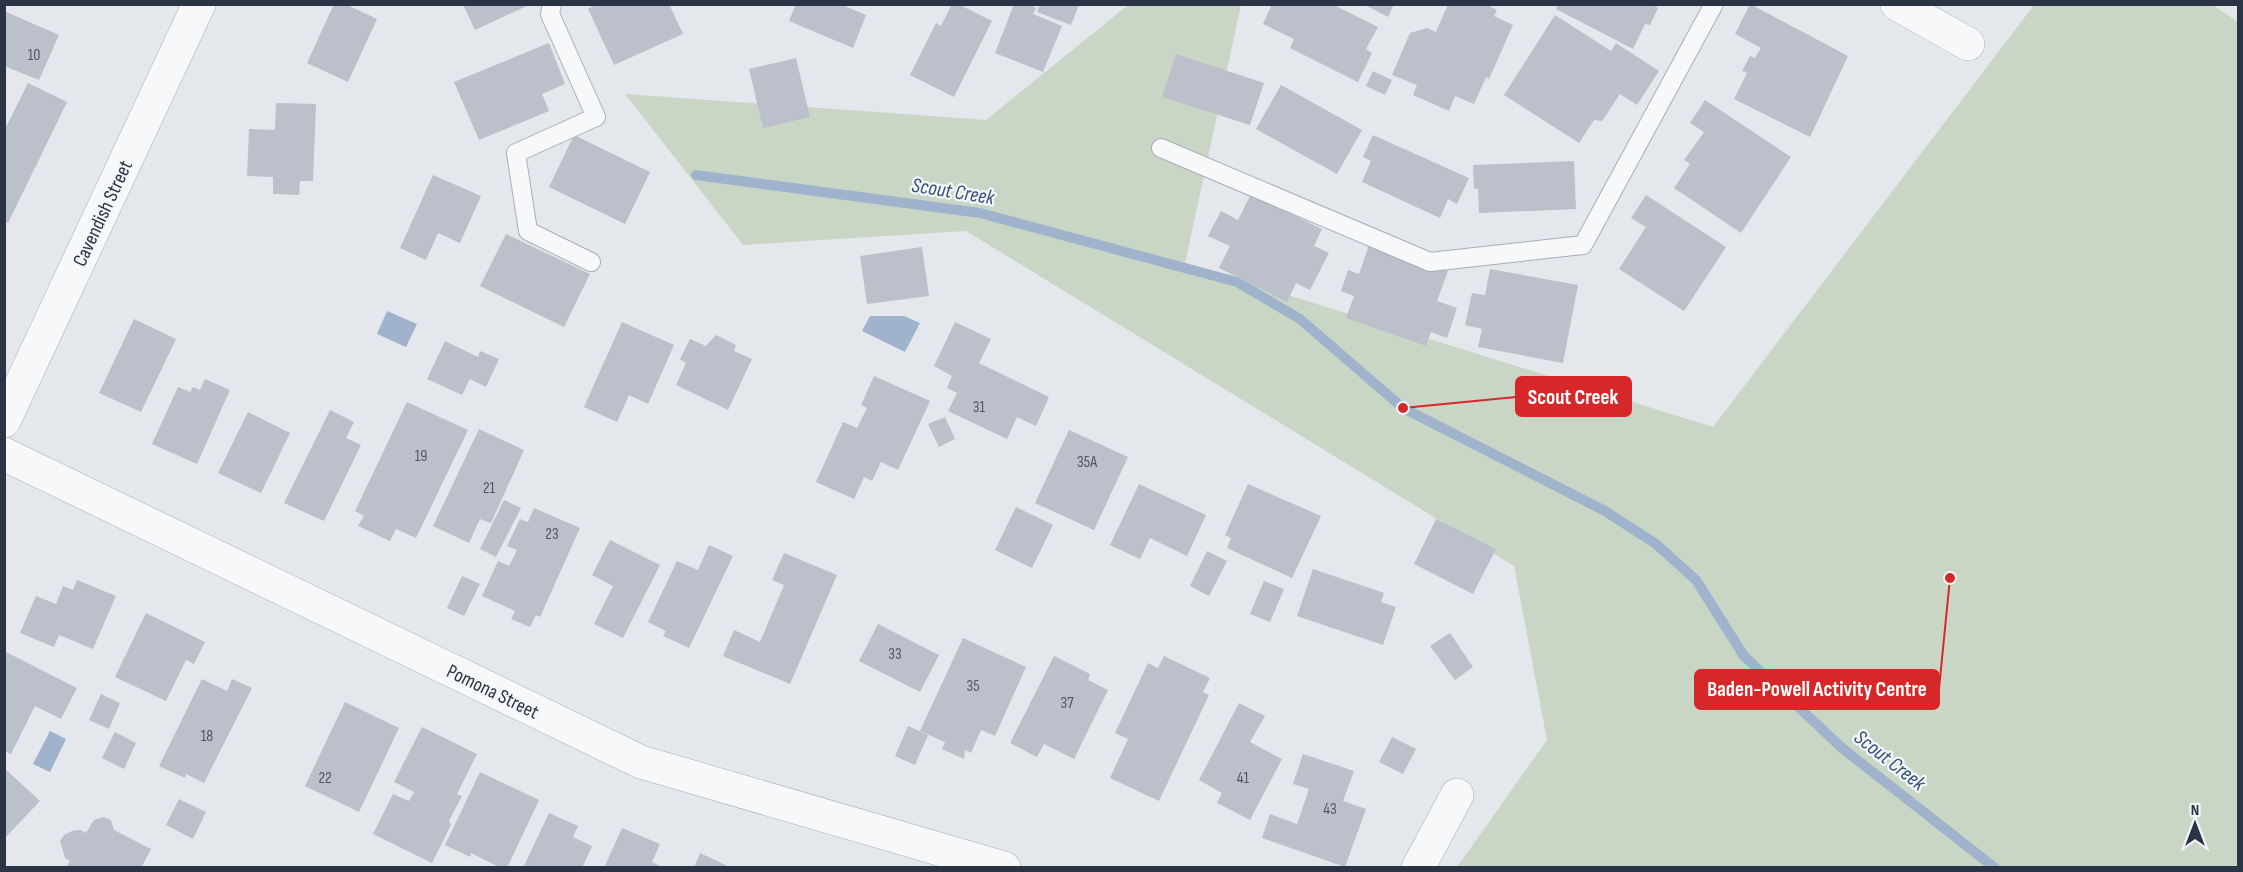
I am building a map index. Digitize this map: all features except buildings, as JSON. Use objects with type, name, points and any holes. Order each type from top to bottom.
[{"type":"street","name":"Cavendish Street","points":[[4,421],[198,4]]},
{"type":"street","points":[[1897,4],[1968,44]]},
{"type":"street","name":"Pomona Street","points":[[4,454],[641,762],[1004,867]]},
{"type":"street","points":[[1418,867],[1457,795]]},
{"type":"lane","points":[[552,4],[550,14],[596,117],[516,153],[528,231],[591,262]]},
{"type":"lane","points":[[1161,148],[1430,262],[1583,244],[1714,4]]},
{"type":"green space","points":[[1128,5],[1241,5],[1185,263],[1713,427],[2034,5],[2213,5],[2238,22],[2238,867],[1457,867],[1547,740],[1514,566],[966,231],[743,245],[625,94],[986,120]]},
{"type":"water","points":[[387,311],[417,324],[406,347],[377,334]]},
{"type":"water","points":[[870,316],[904,316],[920,323],[905,352],[862,331]]},
{"type":"water","points":[[50,731],[66,739],[50,772],[33,764]]},
{"type":"waterway","name":"Scout Creek","points":[[696,175],[980,213],[1237,282],[1300,319],[1403,408],[1605,511],[1656,544],[1696,580],[1744,656],[1842,748],[1995,868]]},
{"type":"place","name":"Scout Creek","points":[[1403,408]]},
{"type":"place","name":"Baden-Powell Activity Centre","points":[[1950,578]]}]
